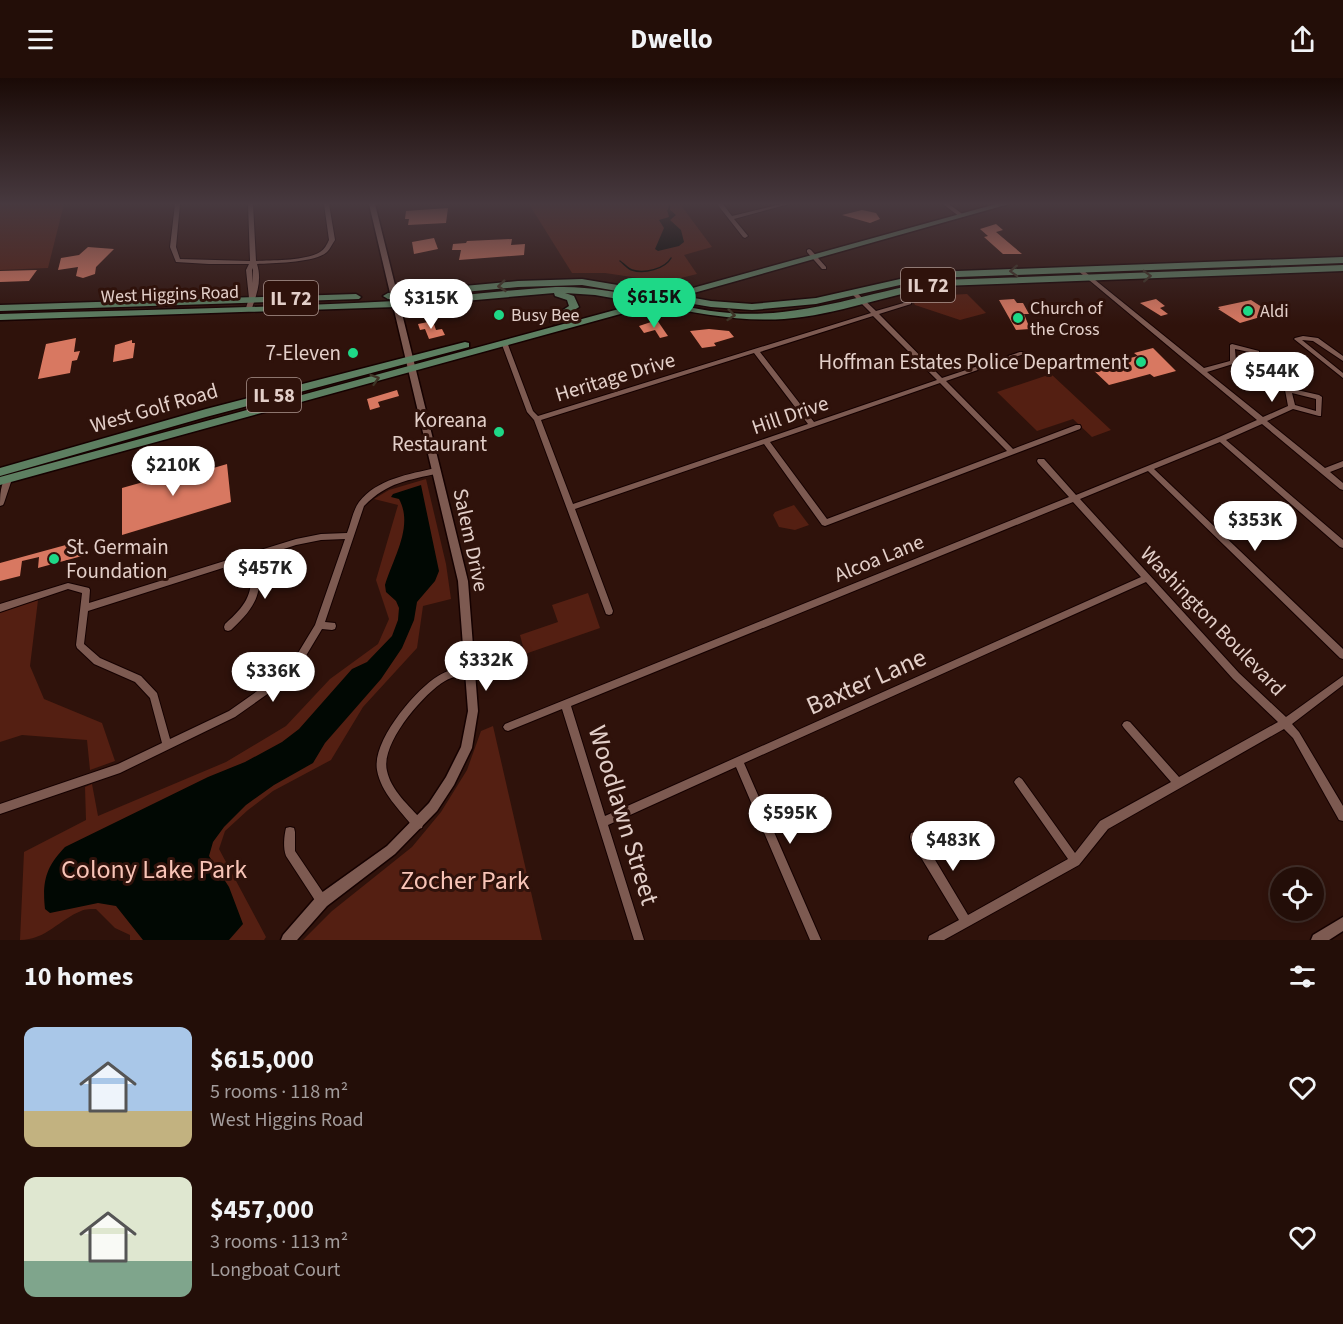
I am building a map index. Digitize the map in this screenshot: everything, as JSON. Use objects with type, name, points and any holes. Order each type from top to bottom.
[{"type":"main road","name":"West Golf Road","points":[[411,364],[504,342],[846,244]]},
{"type":"main road","name":"West Golf Road","points":[[655,298],[671,297],[715,285],[811,254]]},
{"type":"main road","name":"West Higgins Road","points":[[394,300],[563,282],[602,284],[730,316],[764,317],[812,313],[931,275],[1343,260]]},
{"type":"main road","name":"West Higgins Road","points":[[671,297],[737,306],[785,305],[858,297],[928,285],[1343,268]]},
{"type":"main road","points":[[715,285],[709,292],[713,298],[737,306]]},
{"type":"main road","name":"West Higgins Road","points":[[0,308],[394,300],[453,301],[524,293],[581,291],[634,299],[655,298]]},
{"type":"main road","points":[[524,293],[561,294],[571,298],[574,302],[572,310],[554,320]]},
{"type":"main road","name":"West Golf Road","points":[[3,477],[411,364],[554,320],[634,299]]},
{"type":"main road","name":"West Higgins Road","points":[[0,317],[250,304]]},
{"type":"street","points":[[173,244],[178,261],[253,262],[299,260],[324,252],[329,244]]},
{"type":"street","points":[[250,304],[257,285],[252,244]]},
{"type":"street","name":"Salem Drive","points":[[288,940],[322,901],[391,850],[418,824],[450,781],[466,748],[473,711],[463,581],[381,244]]},
{"type":"street","points":[[811,254],[824,268]]},
{"type":"street","points":[[1079,269],[1343,487]]},
{"type":"street","points":[[858,297],[1012,452]]},
{"type":"street","name":"Heritage Drive","points":[[537,418],[909,303]]},
{"type":"street","points":[[1343,359],[1313,338],[1297,339],[1343,376]]},
{"type":"street","points":[[504,342],[530,412],[537,418],[609,611]]},
{"type":"street","points":[[1202,371],[1233,362],[1257,367],[1257,352],[1232,346],[1233,362]]},
{"type":"street","points":[[756,351],[813,424]]},
{"type":"street","name":"Hill Drive","points":[[570,508],[1022,353]]},
{"type":"street","points":[[1288,390],[1318,397],[1319,414],[1292,407],[1288,390]]},
{"type":"street","name":"Alcoa Lane","points":[[508,727],[1221,440],[1292,407]]},
{"type":"street","points":[[765,441],[825,524],[1078,427]]},
{"type":"street","points":[[1221,440],[1343,545]]},
{"type":"street","name":"Washington Boulevard","points":[[1041,461],[1236,676],[1286,723],[1311,757],[1343,816]]},
{"type":"street","points":[[1324,471],[1343,464]]},
{"type":"street","points":[[1149,468],[1343,655]]},
{"type":"street","points":[[0,809],[120,768],[232,714],[272,686],[298,662],[320,625],[361,505],[374,490],[390,482],[436,471]]},
{"type":"street","points":[[0,503],[3,477]]},
{"type":"street","points":[[85,608],[321,537],[351,536]]},
{"type":"street","points":[[228,627],[245,612],[257,586],[255,556]]},
{"type":"street","name":"Baxter Lane","points":[[603,822],[1146,578]]},
{"type":"street","points":[[0,608],[68,586],[86,590],[80,645],[96,661],[138,679],[154,696],[167,746]]},
{"type":"street","points":[[320,625],[332,626]]},
{"type":"street","points":[[418,824],[385,780],[381,767],[384,745],[393,730],[435,683],[447,675],[470,669]]},
{"type":"street","points":[[933,940],[1076,861],[1104,825],[1177,782],[1286,723],[1343,680]]},
{"type":"street","name":"Woodlawn Street","points":[[565,703],[639,940]]},
{"type":"street","points":[[1127,725],[1177,782]]},
{"type":"street","points":[[738,761],[816,940]]},
{"type":"street","points":[[1019,782],[1076,861]]},
{"type":"street","points":[[290,832],[290,852],[322,901]]},
{"type":"street","points":[[915,837],[966,921]]},
{"type":"street","points":[[1318,940],[1343,923]]},
{"type":"green space","points":[[0,244],[54,244],[48,268],[0,270]]},
{"type":"green space","points":[[554,244],[710,244],[712,247],[684,255],[697,274],[665,282],[605,273],[572,273]]},
{"type":"green space","points":[[967,294],[986,313],[960,320],[915,305],[911,297]]},
{"type":"green space","points":[[1051,374],[1111,430],[1092,437],[1073,419],[1037,431],[997,392]]},
{"type":"green space","name":"Colony Lake Park","points":[[426,479],[446,564],[451,599],[423,606],[417,648],[363,707],[331,760],[273,791],[225,831],[219,849],[266,937],[264,940],[130,940],[130,935],[115,928],[96,909],[86,909],[38,937],[20,940],[24,852],[86,820],[85,787],[92,784],[98,816],[226,762],[286,726],[330,679],[378,644],[389,619],[376,580],[398,505],[374,499],[389,490]]},
{"type":"green space","points":[[794,505],[809,525],[795,530],[779,527],[773,515],[775,512]]},
{"type":"green space","points":[[588,593],[600,628],[525,654],[520,635],[558,622],[552,605]]},
{"type":"green space","points":[[38,600],[30,666],[44,699],[102,723],[115,761],[90,770],[87,740],[22,735],[0,742],[0,612]]},
{"type":"green space","name":"Zocher Park","points":[[493,726],[542,940],[303,940],[332,911],[412,847],[441,812],[467,770],[481,731]]},
{"type":"shaded area","points":[[657,244],[681,244],[658,251],[655,249]]},
{"type":"shaded area","name":"Colony Lake Park","points":[[421,485],[439,571],[435,581],[417,602],[414,620],[402,648],[381,679],[325,743],[313,763],[274,785],[246,805],[213,842],[209,856],[229,887],[243,924],[229,940],[143,940],[116,906],[98,903],[50,913],[45,909],[44,890],[47,875],[53,861],[65,847],[208,777],[245,762],[282,742],[299,729],[352,669],[367,662],[392,636],[398,620],[399,608],[396,601],[386,592],[385,585],[401,542],[404,520],[399,499],[391,497],[393,494]]},
{"type":"building","points":[[412,244],[436,244],[438,249],[414,254]]},
{"type":"building","points":[[453,244],[525,244],[524,255],[459,260],[461,250],[452,250]]},
{"type":"building","points":[[992,244],[1010,244],[1022,254],[1003,254]]},
{"type":"building","points":[[88,247],[114,249],[96,267],[95,274],[83,278],[76,276],[78,267],[58,270],[61,258],[79,255]]},
{"type":"building","points":[[37,270],[29,281],[0,282],[0,271]]},
{"type":"building","name":"Church of the Cross","points":[[1014,299],[1017,303],[1023,303],[1029,314],[1024,314],[1030,329],[1016,330],[999,300]]},
{"type":"building","points":[[1156,299],[1165,306],[1160,308],[1168,314],[1161,316],[1140,303]]},
{"type":"building","name":"Aldi","points":[[1251,300],[1265,309],[1271,308],[1277,312],[1240,323],[1218,309],[1220,309],[1218,307]]},
{"type":"building","points":[[657,320],[668,336],[660,338],[655,330],[644,333],[639,326]]},
{"type":"building","points":[[433,321],[436,330],[442,329],[445,335],[429,339],[425,329],[420,330],[418,324]]},
{"type":"building","points":[[709,329],[729,331],[734,337],[714,343],[716,346],[702,348],[690,331]]},
{"type":"building","points":[[76,338],[74,352],[80,351],[77,360],[72,361],[70,373],[38,379],[46,344]]},
{"type":"building","points":[[132,340],[132,343],[135,343],[133,358],[113,362],[115,345]]},
{"type":"building","name":"Hoffman Estates Police Department","points":[[1153,348],[1176,371],[1154,377],[1150,374],[1109,385],[1091,368],[1138,356],[1134,353]]},
{"type":"building","points":[[397,390],[399,396],[378,402],[380,407],[370,410],[367,399]]},
{"type":"building","points":[[227,464],[231,502],[122,535],[122,488],[193,468],[193,474]]},
{"type":"building","name":"St. Germain Foundation","points":[[84,540],[82,556],[38,568],[39,557],[22,561],[20,576],[0,581],[0,563]]},
{"type":"waterway","points":[[620,261],[630,269],[642,271],[659,268],[671,258]]},
{"type":"place","name":"Aldi","points":[[1248,311]]},
{"type":"place","name":"Busy Bee","points":[[499,315]]},
{"type":"place","name":"Church of the Cross","points":[[1018,318]]},
{"type":"place","name":"7-Eleven","points":[[353,353]]},
{"type":"place","name":"Hoffman Estates Police Department","points":[[1141,362]]},
{"type":"place","name":"Koreana Restaurant","points":[[499,432]]},
{"type":"place","name":"St. Germain Foundation","points":[[54,559]]}]
